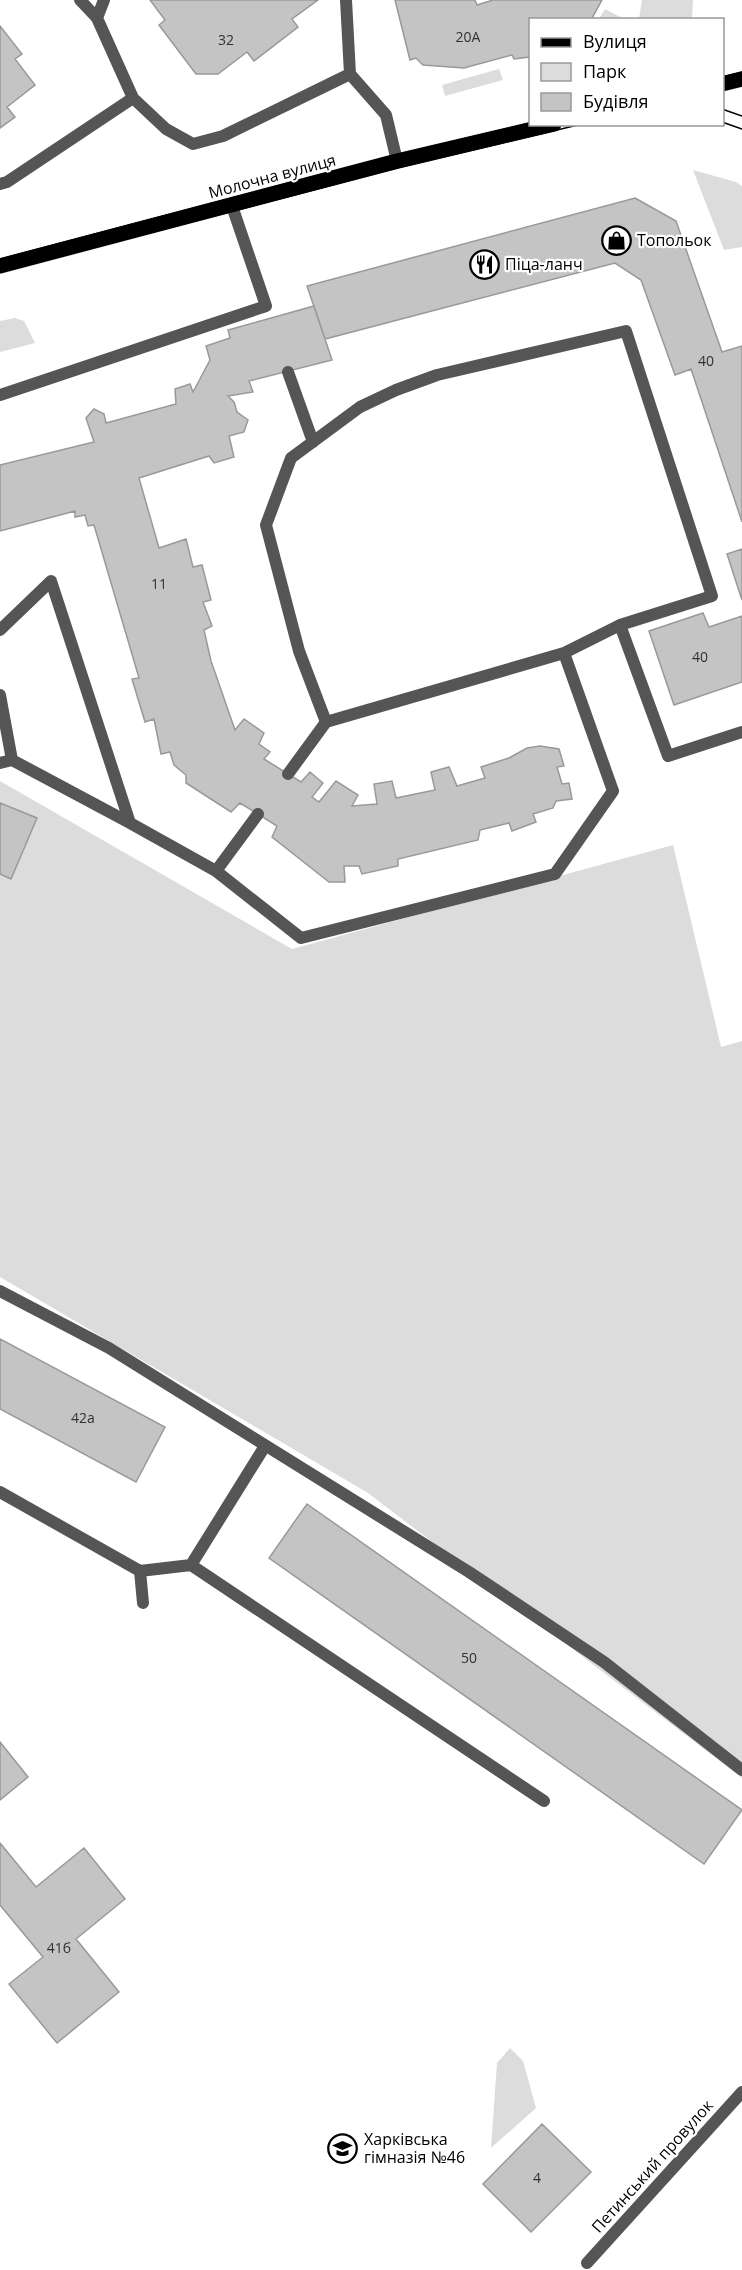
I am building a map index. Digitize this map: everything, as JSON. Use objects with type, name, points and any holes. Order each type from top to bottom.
[{"type":"main road","points":[[724,84],[742,78]]},
{"type":"main road","name":"Молочна вулиця","points":[[0,266],[397,161],[546,126]]},
{"type":"street","points":[[80,0],[97,18],[133,98],[166,129],[193,144],[223,136],[350,74]]},
{"type":"street","points":[[97,18],[104,0]]},
{"type":"street","points":[[346,0],[350,74],[386,115],[397,161]]},
{"type":"street","points":[[0,184],[7,182],[133,98]]},
{"type":"street","points":[[232,206],[270,319]]},
{"type":"street","points":[[0,395],[266,306]]},
{"type":"street","points":[[288,774],[326,722],[564,653],[620,625],[712,596],[626,331],[437,375],[396,390],[360,407],[291,458],[266,525],[299,651],[326,722]]},
{"type":"street","points":[[288,372],[313,442]]},
{"type":"street","points":[[0,630],[51,581],[130,823]]},
{"type":"street","points":[[620,625],[668,756],[742,732]]},
{"type":"street","points":[[0,695],[6,761],[130,823],[216,871],[301,938],[555,874],[613,791],[564,653]]},
{"type":"street","points":[[216,871],[258,814]]},
{"type":"street","points":[[0,1291],[109,1348],[469,1572],[604,1662],[742,1770]]},
{"type":"street","points":[[191,1565],[265,1446]]},
{"type":"street","points":[[0,1492],[140,1571],[191,1565],[544,1801]]},
{"type":"street","points":[[140,1571],[143,1603]]},
{"type":"street","name":"Петинський провулок","points":[[587,2263],[742,2092]]},
{"type":"green space","points":[[642,0],[693,0],[692,18],[639,18]]},
{"type":"green space","points":[[605,9],[622,18],[600,18]]},
{"type":"green space","points":[[499,69],[503,80],[445,96],[442,85]]},
{"type":"green space","points":[[693,170],[736,182],[742,186],[742,247],[724,250]]},
{"type":"green space","points":[[15,318],[24,321],[35,343],[0,352],[0,321]]},
{"type":"green space","points":[[0,781],[292,949],[673,845],[721,1047],[742,1041],[742,1778],[368,1493],[0,1277]]},
{"type":"green space","points":[[510,2048],[523,2061],[536,2108],[491,2148],[497,2063]]},
{"type":"building","points":[[150,0],[318,0],[292,19],[298,27],[254,61],[247,52],[218,74],[196,74],[159,25],[165,20]]},
{"type":"building","points":[[395,0],[475,0],[477,5],[493,0],[602,0],[592,18],[529,18],[529,57],[514,59],[512,55],[464,68],[423,65],[416,58],[410,60]]},
{"type":"building","points":[[0,26],[22,54],[15,59],[35,85],[7,107],[15,117],[0,128]]},
{"type":"building","points":[[635,198],[676,221],[722,352],[742,346],[742,522],[691,369],[675,375],[641,280],[615,263],[325,339],[307,286]]},
{"type":"building","points":[[314,306],[332,360],[249,381],[253,392],[228,396],[234,402],[237,412],[248,420],[244,432],[229,436],[234,457],[214,463],[209,456],[139,478],[159,548],[186,539],[193,567],[202,565],[211,600],[203,602],[212,626],[204,630],[211,661],[235,730],[244,719],[264,733],[259,744],[270,752],[264,759],[301,782],[310,772],[323,783],[312,797],[319,802],[336,781],[358,795],[352,806],[377,804],[374,784],[392,781],[396,798],[435,790],[431,772],[449,767],[457,786],[485,778],[481,767],[509,758],[527,748],[540,746],[559,749],[564,766],[557,767],[562,784],[569,783],[572,799],[556,801],[553,808],[533,814],[536,822],[512,831],[509,823],[480,830],[478,840],[398,859],[398,866],[362,874],[359,866],[344,866],[345,882],[329,882],[272,837],[277,826],[258,814],[240,803],[231,812],[186,783],[186,775],[174,765],[170,752],[161,754],[154,719],[145,722],[132,679],[139,678],[94,525],[88,526],[85,515],[75,517],[75,511],[0,531],[0,465],[94,442],[86,418],[94,409],[104,414],[106,423],[176,404],[175,389],[190,384],[193,392],[210,360],[206,346],[230,338],[228,330]]},
{"type":"building","points":[[742,549],[742,600],[727,554]]},
{"type":"building","points":[[703,613],[709,627],[742,616],[742,682],[674,705],[649,631]]},
{"type":"building","points":[[0,803],[37,818],[11,879],[0,874]]},
{"type":"building","points":[[0,1339],[165,1427],[136,1482],[0,1409]]},
{"type":"building","points":[[307,1504],[742,1810],[704,1864],[269,1558]]},
{"type":"building","points":[[0,1742],[28,1777],[0,1800]]},
{"type":"building","points":[[0,1843],[36,1887],[84,1848],[125,1899],[76,1939],[119,1992],[57,2043],[9,1984],[43,1957],[0,1905]]},
{"type":"building","points":[[542,2124],[591,2172],[531,2232],[483,2184]]},
{"type":"tram line","points":[[724,76],[742,72]]},
{"type":"tram line","points":[[724,90],[742,85]]},
{"type":"tram line","points":[[724,110],[742,116]]},
{"type":"tram line","points":[[0,259],[395,155],[529,123]]},
{"type":"tram line","points":[[724,123],[742,129]]},
{"type":"tram line","points":[[0,272],[398,168],[574,126]]},
{"type":"place","name":"Топольок","points":[[616,240]]},
{"type":"place","name":"Піца-ланч","points":[[484,264]]},
{"type":"place","name":"Харківська гімназія №46","points":[[343,2148]]}]
